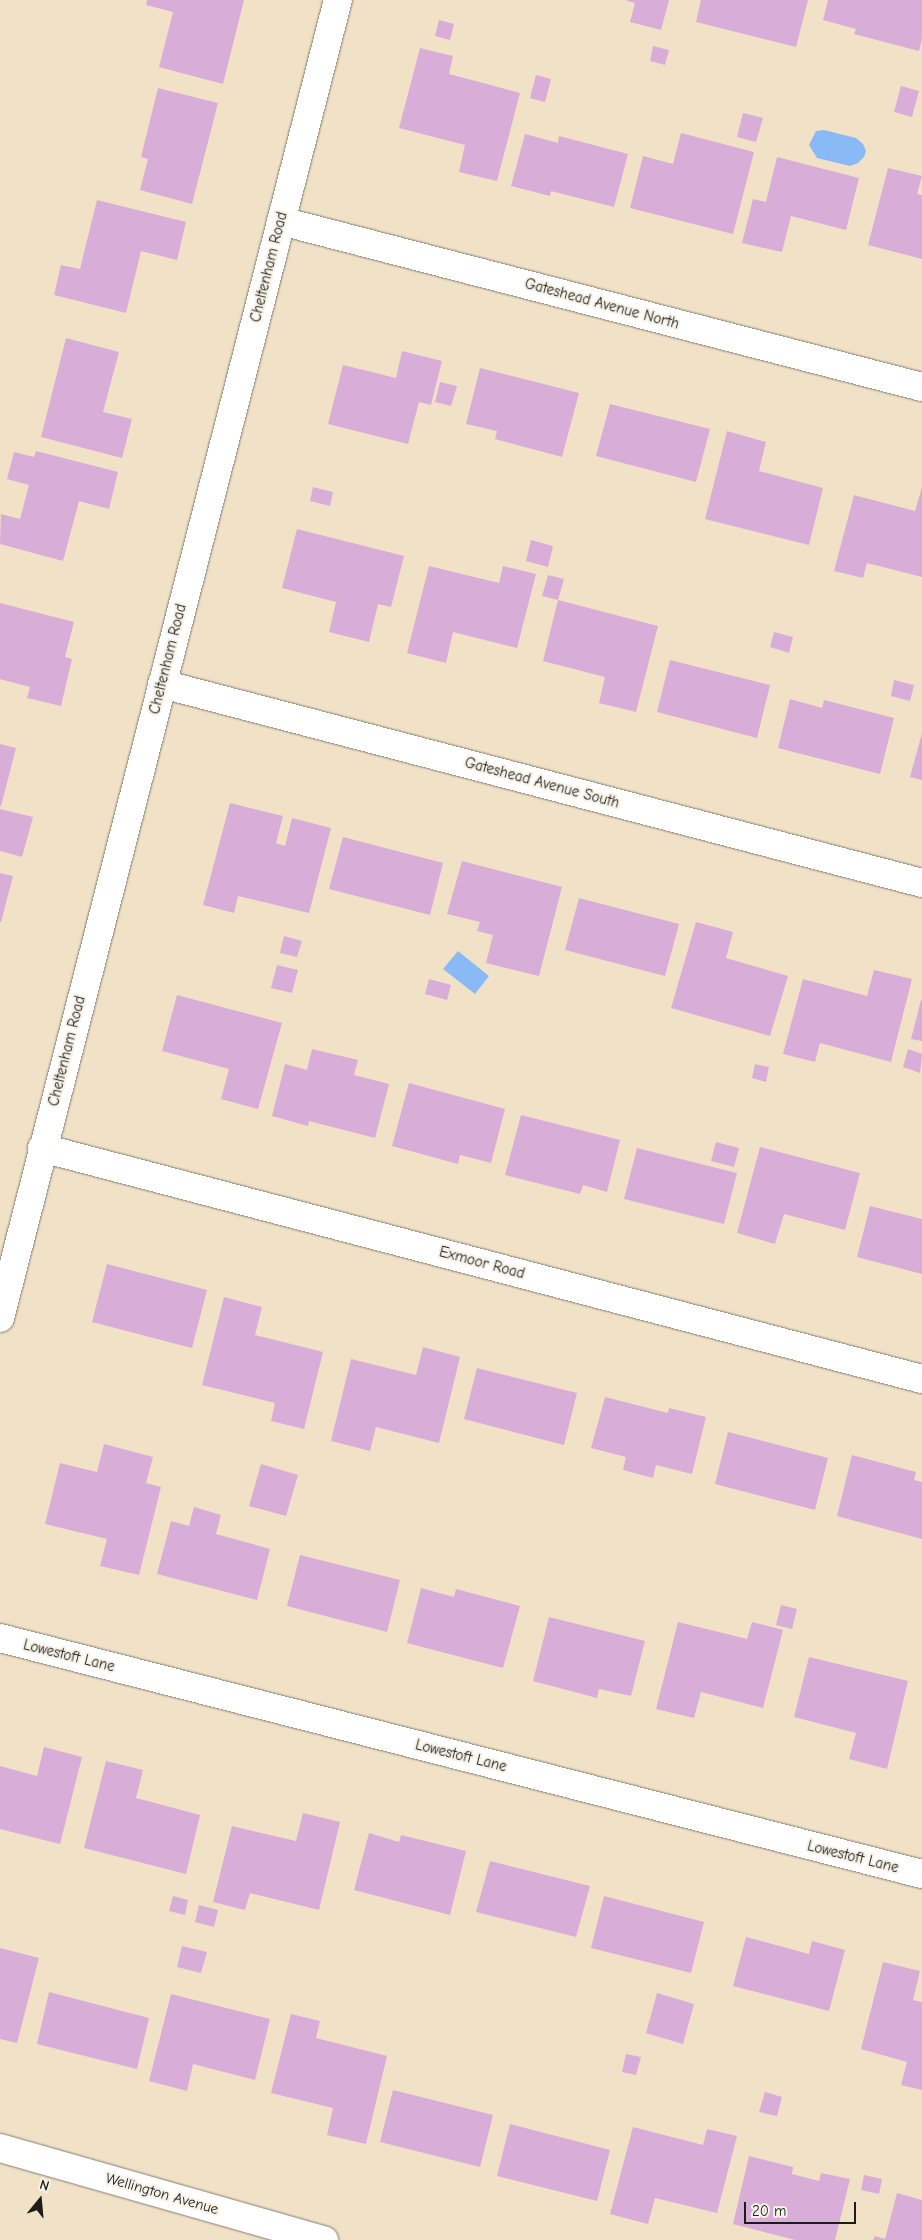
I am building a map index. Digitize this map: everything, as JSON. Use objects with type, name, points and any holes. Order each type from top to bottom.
[{"type":"street","name":"Cheltenham Road","points":[[0,1318],[42,1148],[338,0]]},
{"type":"street","name":"Gateshead Avenue North","points":[[281,221],[922,387]]},
{"type":"street","name":"Gateshead Avenue South","points":[[162,684],[922,883]]},
{"type":"street","name":"Exmoor Road","points":[[42,1148],[922,1378]]},
{"type":"street","name":"Lowestoft Lane","points":[[0,1638],[922,1874]]},
{"type":"street","name":"Wellington Avenue","points":[[0,2148],[324,2240]]},
{"type":"water","points":[[824,130],[856,138],[863,144],[866,151],[864,157],[858,163],[850,166],[817,158],[809,145],[816,131]]},
{"type":"water","points":[[458,951],[489,976],[475,994],[443,969]]},
{"type":"building","points":[[147,0],[244,0],[223,84],[159,67],[173,12],[146,5]]},
{"type":"building","points":[[625,0],[669,0],[661,30],[630,22],[635,3]]},
{"type":"building","points":[[701,0],[808,0],[796,47],[696,22]]},
{"type":"building","points":[[828,0],[922,0],[922,39],[919,51],[854,34],[856,29],[823,20]]},
{"type":"building","points":[[439,20],[454,24],[450,40],[435,36]]},
{"type":"building","points":[[653,46],[669,50],[665,65],[650,61]]},
{"type":"building","points":[[420,48],[453,56],[449,74],[520,93],[497,181],[459,172],[465,145],[399,128]]},
{"type":"building","points":[[536,75],[551,79],[545,102],[530,98]]},
{"type":"building","points":[[901,86],[919,91],[912,117],[894,112]]},
{"type":"building","points":[[158,88],[218,103],[192,204],[140,190],[148,159],[141,157]]},
{"type":"building","points":[[743,113],[763,118],[756,142],[737,137]]},
{"type":"building","points":[[681,133],[754,152],[733,234],[630,208],[643,156],[673,164]]},
{"type":"building","points":[[525,134],[558,143],[559,136],[628,154],[614,207],[551,191],[550,196],[511,186]]},
{"type":"building","points":[[777,157],[859,178],[846,230],[791,216],[782,252],[742,243],[753,199],[766,202]]},
{"type":"building","points":[[888,168],[922,176],[917,194],[922,195],[922,259],[868,245]]},
{"type":"building","points":[[97,200],[186,222],[177,260],[141,251],[126,313],[54,295],[61,265],[80,269]]},
{"type":"building","points":[[66,338],[119,352],[103,412],[132,419],[122,458],[41,437]]},
{"type":"building","points":[[402,351],[442,361],[431,405],[419,402],[408,444],[328,424],[343,365],[396,378]]},
{"type":"building","points":[[480,368],[579,393],[562,457],[495,439],[497,431],[466,424]]},
{"type":"building","points":[[440,382],[457,386],[451,406],[435,402]]},
{"type":"building","points":[[610,404],[710,429],[696,482],[596,456]]},
{"type":"building","points":[[727,431],[766,442],[759,471],[823,488],[809,545],[705,519]]},
{"type":"building","points":[[36,451],[118,472],[109,509],[79,501],[63,561],[0,544],[1,514],[20,519],[29,485],[7,479],[14,452],[34,457]]},
{"type":"building","points":[[313,487],[333,492],[330,506],[310,501]]},
{"type":"building","points":[[922,487],[922,577],[867,563],[863,578],[834,571],[854,495],[915,511]]},
{"type":"building","points":[[297,529],[404,556],[391,607],[378,604],[369,642],[329,632],[336,602],[282,588]]},
{"type":"building","points":[[531,540],[553,546],[548,567],[526,561]]},
{"type":"building","points":[[429,566],[499,583],[503,566],[536,574],[517,648],[453,632],[446,663],[407,653]]},
{"type":"building","points":[[548,575],[564,579],[558,600],[542,596]]},
{"type":"building","points":[[558,600],[658,626],[636,712],[599,703],[605,677],[543,661]]},
{"type":"building","points":[[0,603],[74,622],[65,657],[72,659],[61,706],[27,698],[30,687],[0,679]]},
{"type":"building","points":[[774,632],[793,637],[789,653],[770,647]]},
{"type":"building","points":[[670,660],[770,685],[757,738],[657,712]]},
{"type":"building","points":[[894,680],[914,685],[910,701],[891,696]]},
{"type":"building","points":[[790,699],[822,708],[824,700],[894,718],[880,774],[778,748]]},
{"type":"building","points":[[922,733],[922,780],[910,777]]},
{"type":"building","points":[[0,744],[16,748],[1,806],[0,806]]},
{"type":"building","points":[[230,803],[283,816],[276,843],[285,846],[292,818],[331,828],[309,913],[238,896],[234,913],[203,905]]},
{"type":"building","points":[[0,809],[33,817],[22,857],[0,851]]},
{"type":"building","points":[[343,837],[443,863],[430,915],[329,889]]},
{"type":"building","points":[[462,861],[562,887],[539,976],[486,963],[493,935],[477,931],[480,922],[447,914]]},
{"type":"building","points":[[0,873],[13,876],[1,922],[0,922]]},
{"type":"building","points":[[579,898],[679,924],[665,976],[565,950]]},
{"type":"building","points":[[696,922],[733,932],[726,958],[788,976],[770,1036],[671,1008]]},
{"type":"building","points":[[284,936],[302,941],[297,957],[280,953]]},
{"type":"building","points":[[277,965],[298,970],[292,993],[271,988]]},
{"type":"building","points":[[874,970],[912,979],[891,1062],[820,1043],[815,1062],[783,1054],[803,979],[867,996]]},
{"type":"building","points":[[429,979],[451,985],[447,1000],[425,994]]},
{"type":"building","points":[[177,995],[282,1023],[258,1109],[221,1099],[229,1069],[162,1051]]},
{"type":"building","points":[[922,1000],[922,1041],[911,1039]]},
{"type":"building","points":[[312,1049],[358,1060],[354,1075],[389,1084],[375,1138],[309,1121],[308,1126],[272,1116],[285,1064],[307,1070]]},
{"type":"building","points":[[908,1049],[922,1054],[920,1073],[903,1067]]},
{"type":"building","points":[[755,1064],[769,1067],[766,1082],[752,1078]]},
{"type":"building","points":[[409,1083],[505,1109],[491,1163],[460,1155],[458,1164],[392,1146]]},
{"type":"building","points":[[521,1115],[620,1140],[607,1192],[583,1185],[580,1194],[505,1175]]},
{"type":"building","points":[[716,1142],[739,1148],[734,1167],[711,1161]]},
{"type":"building","points":[[760,1147],[860,1173],[845,1230],[784,1214],[775,1244],[737,1233]]},
{"type":"building","points":[[637,1148],[737,1173],[724,1224],[624,1199]]},
{"type":"building","points":[[870,1206],[922,1219],[922,1274],[857,1257]]},
{"type":"building","points":[[107,1264],[207,1290],[192,1348],[92,1322]]},
{"type":"building","points":[[224,1297],[262,1307],[255,1335],[323,1352],[304,1429],[271,1421],[275,1403],[202,1385]]},
{"type":"building","points":[[423,1347],[460,1357],[439,1443],[376,1427],[370,1451],[331,1441],[351,1359],[416,1375]]},
{"type":"building","points":[[477,1368],[577,1393],[564,1445],[464,1419]]},
{"type":"building","points":[[605,1397],[668,1413],[669,1408],[706,1417],[692,1474],[656,1465],[653,1478],[623,1470],[626,1457],[591,1448]]},
{"type":"building","points":[[728,1432],[828,1458],[815,1510],[715,1484]]},
{"type":"building","points":[[104,1444],[153,1457],[146,1483],[161,1487],[139,1575],[100,1566],[107,1539],[45,1524],[60,1463],[97,1472]]},
{"type":"building","points":[[852,1455],[916,1472],[914,1480],[922,1482],[922,1539],[837,1516]]},
{"type":"building","points":[[261,1464],[298,1475],[286,1516],[249,1506]]},
{"type":"building","points":[[194,1507],[221,1515],[216,1534],[270,1549],[257,1600],[157,1574],[171,1521],[189,1526]]},
{"type":"building","points":[[300,1555],[400,1580],[387,1632],[287,1606]]},
{"type":"building","points":[[421,1588],[454,1597],[456,1589],[520,1606],[503,1668],[407,1643]]},
{"type":"building","points":[[781,1605],[797,1609],[792,1629],[776,1625]]},
{"type":"building","points":[[549,1617],[645,1641],[631,1696],[599,1689],[597,1698],[533,1681]]},
{"type":"building","points":[[678,1622],[747,1639],[752,1622],[783,1630],[763,1708],[701,1692],[694,1718],[656,1709]]},
{"type":"building","points":[[809,1657],[908,1681],[887,1769],[849,1759],[856,1733],[794,1717]]},
{"type":"building","points":[[44,1747],[82,1757],[60,1844],[0,1829],[0,1766],[37,1776]]},
{"type":"building","points":[[106,1761],[143,1770],[136,1798],[200,1815],[186,1874],[84,1848]]},
{"type":"building","points":[[303,1813],[340,1822],[319,1910],[250,1893],[245,1910],[213,1902],[232,1826],[296,1841]]},
{"type":"building","points":[[369,1833],[399,1842],[401,1835],[466,1851],[450,1915],[354,1890]]},
{"type":"building","points":[[490,1861],[590,1886],[576,1937],[476,1912]]},
{"type":"building","points":[[173,1896],[188,1900],[185,1915],[169,1911]]},
{"type":"building","points":[[604,1896],[704,1922],[691,1973],[591,1948]]},
{"type":"building","points":[[199,1905],[218,1910],[214,1927],[195,1922]]},
{"type":"building","points":[[746,1937],[809,1954],[812,1941],[845,1950],[829,2011],[733,1986]]},
{"type":"building","points":[[182,1946],[207,1952],[201,1973],[177,1967]]},
{"type":"building","points":[[0,1948],[39,1958],[17,2043],[0,2039]]},
{"type":"building","points":[[883,1962],[920,1971],[913,2000],[922,2002],[922,2090],[901,2085],[907,2062],[861,2049]]},
{"type":"building","points":[[49,1992],[149,2018],[137,2069],[37,2044]]},
{"type":"building","points":[[657,1993],[694,2004],[683,2044],[646,2033]]},
{"type":"building","points":[[171,1994],[270,2019],[255,2080],[193,2064],[187,2091],[149,2081]]},
{"type":"building","points":[[291,2014],[320,2021],[316,2038],[387,2056],[366,2144],[327,2135],[333,2108],[271,2093]]},
{"type":"building","points":[[626,2054],[641,2057],[636,2075],[622,2072]]},
{"type":"building","points":[[393,2090],[493,2115],[480,2167],[380,2142]]},
{"type":"building","points":[[765,2092],[782,2097],[777,2116],[759,2112]]},
{"type":"building","points":[[510,2124],[610,2150],[597,2201],[497,2176]]},
{"type":"building","points":[[633,2127],[703,2145],[707,2129],[737,2136],[717,2213],[655,2198],[648,2224],[610,2214]]},
{"type":"building","points":[[749,2156],[793,2167],[792,2174],[819,2181],[821,2173],[850,2179],[835,2240],[795,2240],[733,2224]]},
{"type":"building","points":[[864,2175],[882,2179],[879,2194],[861,2190]]},
{"type":"building","points":[[897,2193],[922,2200],[922,2240],[873,2240],[875,2236],[885,2239]]}]
